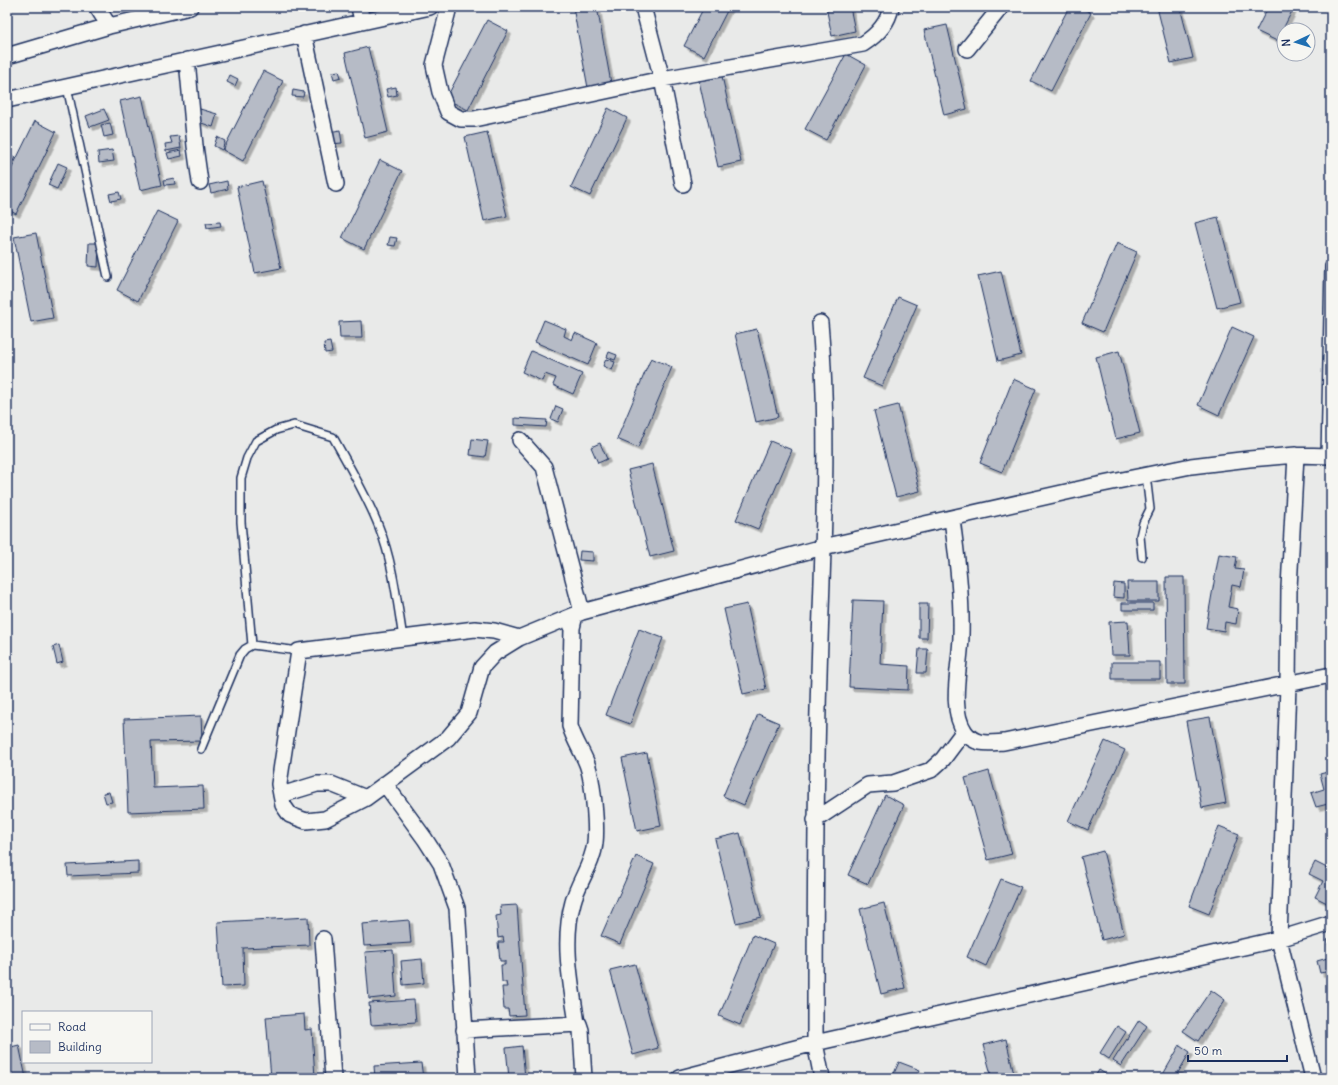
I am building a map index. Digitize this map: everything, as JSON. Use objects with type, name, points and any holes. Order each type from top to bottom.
[{"type":"street","points":[[97,7],[109,26]]},
{"type":"street","points":[[7,56],[109,26],[190,7]]},
{"type":"street","points":[[7,100],[304,34],[361,14],[430,7]]},
{"type":"street","points":[[449,7],[434,65],[440,92],[448,112],[461,119],[474,119],[662,79],[863,44],[877,35],[889,17],[891,7]]},
{"type":"street","points":[[643,7],[662,79],[683,184]]},
{"type":"street","points":[[967,49],[1001,7]]},
{"type":"street","points":[[304,34],[336,184]]},
{"type":"street","points":[[187,60],[200,182]]},
{"type":"street","points":[[820,323],[825,376],[823,547],[814,820],[815,1043],[822,1078]]},
{"type":"street","points":[[520,440],[544,467],[579,613],[572,628],[570,726],[573,738],[587,765],[591,780],[595,843],[590,862],[573,903],[568,925],[570,974],[577,1023],[579,1024],[581,1030],[584,1078]]},
{"type":"street","points":[[519,638],[494,631],[475,628],[299,651],[279,784],[283,805],[290,815],[306,821],[325,819],[366,798],[448,738],[468,713],[482,668],[495,653],[519,638],[579,613],[823,547],[1146,475],[1206,464],[1296,455],[1328,456]]},
{"type":"street","points":[[1296,455],[1289,588],[1288,685],[1279,939],[1313,1078]]},
{"type":"street","points":[[952,519],[959,579],[961,635],[956,696],[959,716],[964,731],[973,740],[984,744],[1004,742],[1331,675]]},
{"type":"street","points":[[814,820],[868,785],[893,783],[931,770],[943,759],[964,731]]},
{"type":"street","points":[[281,795],[317,784],[331,784],[366,798]]},
{"type":"street","points":[[385,784],[425,839],[441,864],[457,908],[468,1078]]},
{"type":"street","points":[[680,1078],[815,1043],[1279,939],[1331,923]]},
{"type":"street","points":[[323,939],[333,1078]]},
{"type":"street","points":[[464,1030],[577,1023]]},
{"type":"lane","points":[[67,87],[108,277]]},
{"type":"lane","points":[[1328,456],[1329,266]]},
{"type":"lane","points":[[252,645],[241,522],[241,478],[247,458],[256,440],[276,430],[294,425],[333,437],[360,485],[379,527],[391,566],[403,638]]},
{"type":"lane","points":[[1142,557],[1140,536],[1143,523],[1150,509],[1146,475]]},
{"type":"lane","points":[[201,749],[240,656],[245,649],[252,645],[299,651]]},
{"type":"building","points":[[573,7],[597,7],[611,83],[588,88]]},
{"type":"building","points":[[704,7],[729,7],[704,56],[684,46]]},
{"type":"building","points":[[826,7],[850,7],[855,31],[832,36]]},
{"type":"building","points":[[1069,7],[1080,7],[1091,13],[1051,91],[1031,81]]},
{"type":"building","points":[[1157,7],[1180,7],[1193,58],[1171,63]]},
{"type":"building","points":[[1268,7],[1294,7],[1286,22],[1276,22],[1276,41],[1256,31]]},
{"type":"building","points":[[487,20],[508,31],[468,110],[446,99]]},
{"type":"building","points":[[947,25],[967,109],[944,115],[924,30]]},
{"type":"building","points":[[368,47],[388,132],[365,138],[345,53]]},
{"type":"building","points":[[846,54],[866,65],[826,140],[805,129]]},
{"type":"building","points":[[263,71],[283,81],[243,161],[223,150]]},
{"type":"building","points":[[339,71],[341,77],[334,79],[332,72]]},
{"type":"building","points":[[230,75],[238,79],[235,86],[227,82]]},
{"type":"building","points":[[722,76],[741,162],[718,167],[699,81]]},
{"type":"building","points":[[396,87],[397,95],[388,97],[386,89]]},
{"type":"building","points":[[293,90],[304,92],[303,97],[292,96]]},
{"type":"building","points":[[142,96],[162,185],[140,190],[120,101]]},
{"type":"building","points":[[608,108],[627,118],[590,196],[571,187]]},
{"type":"building","points":[[104,109],[109,120],[90,127],[86,116]]},
{"type":"building","points":[[200,109],[217,114],[213,127],[196,121]]},
{"type":"building","points":[[35,121],[56,132],[16,214],[7,209],[7,178]]},
{"type":"building","points":[[110,123],[113,135],[104,137],[101,125]]},
{"type":"building","points":[[340,130],[342,143],[331,144],[329,132]]},
{"type":"building","points":[[487,132],[507,216],[484,221],[465,137]]},
{"type":"building","points":[[179,136],[181,148],[166,151],[165,144],[172,143],[170,137]]},
{"type":"building","points":[[217,137],[225,141],[222,150],[214,146]]},
{"type":"building","points":[[112,150],[114,161],[99,163],[98,152]]},
{"type":"building","points":[[181,150],[182,156],[169,159],[167,153]]},
{"type":"building","points":[[8,154],[15,157],[9,170],[7,170]]},
{"type":"building","points":[[380,160],[402,171],[364,249],[342,238]]},
{"type":"building","points":[[58,163],[67,167],[57,189],[48,185]]},
{"type":"building","points":[[174,178],[175,184],[165,185],[164,180]]},
{"type":"building","points":[[227,181],[228,189],[211,193],[209,185]]},
{"type":"building","points":[[262,181],[281,268],[255,273],[237,187]]},
{"type":"building","points":[[119,192],[121,199],[111,201],[109,194]]},
{"type":"building","points":[[157,211],[178,221],[138,301],[117,290]]},
{"type":"building","points":[[1218,217],[1240,302],[1217,308],[1195,223]]},
{"type":"building","points":[[220,222],[221,226],[207,228],[206,223]]},
{"type":"building","points":[[36,233],[53,318],[31,322],[14,237]]},
{"type":"building","points":[[390,237],[397,238],[395,246],[388,245]]},
{"type":"building","points":[[89,243],[99,243],[98,267],[88,266]]},
{"type":"building","points":[[1117,243],[1137,252],[1103,332],[1082,323]]},
{"type":"building","points":[[1001,271],[1021,355],[998,361],[978,276]]},
{"type":"building","points":[[898,297],[917,305],[882,386],[863,378]]},
{"type":"building","points":[[544,320],[566,329],[564,336],[572,340],[575,333],[597,343],[588,365],[535,342]]},
{"type":"building","points":[[361,321],[362,338],[340,338],[339,322]]},
{"type":"building","points":[[1232,327],[1254,337],[1219,415],[1198,405]]},
{"type":"building","points":[[757,329],[778,417],[756,422],[735,334]]},
{"type":"building","points":[[330,342],[332,352],[325,353],[324,343]]},
{"type":"building","points":[[531,351],[582,374],[573,394],[553,385],[556,378],[545,374],[542,381],[522,372]]},
{"type":"building","points":[[1119,351],[1140,433],[1116,439],[1096,357]]},
{"type":"building","points":[[609,352],[617,355],[615,360],[607,357]]},
{"type":"building","points":[[651,358],[672,367],[638,448],[617,439]]},
{"type":"building","points":[[606,359],[615,362],[612,370],[603,366]]},
{"type":"building","points":[[1013,379],[1036,389],[1002,472],[980,463]]},
{"type":"building","points":[[898,405],[920,491],[896,497],[874,411]]},
{"type":"building","points":[[556,406],[563,409],[558,422],[551,419]]},
{"type":"building","points":[[515,418],[547,420],[546,427],[515,425]]},
{"type":"building","points":[[472,439],[488,441],[485,457],[470,455]]},
{"type":"building","points":[[770,441],[792,450],[758,529],[736,520]]},
{"type":"building","points":[[600,443],[607,459],[598,463],[591,447]]},
{"type":"building","points":[[652,464],[674,551],[650,557],[628,470]]},
{"type":"building","points":[[580,551],[593,552],[593,561],[579,560]]},
{"type":"building","points":[[1219,554],[1237,557],[1235,569],[1244,570],[1241,587],[1232,585],[1228,607],[1238,609],[1236,624],[1225,622],[1224,631],[1206,628]]},
{"type":"building","points":[[1166,577],[1184,577],[1185,684],[1167,684]]},
{"type":"building","points":[[1127,582],[1159,582],[1159,601],[1128,601]]},
{"type":"building","points":[[1114,583],[1124,584],[1124,598],[1113,597]]},
{"type":"building","points":[[853,600],[883,601],[880,664],[909,666],[908,690],[849,687]]},
{"type":"building","points":[[1122,603],[1153,603],[1153,610],[1122,610]]},
{"type":"building","points":[[747,604],[766,689],[743,694],[724,609]]},
{"type":"building","points":[[919,604],[928,604],[927,638],[919,638]]},
{"type":"building","points":[[1128,621],[1130,655],[1111,655],[1109,622]]},
{"type":"building","points":[[639,629],[663,638],[630,724],[606,715]]},
{"type":"building","points":[[59,645],[63,662],[57,664],[53,647]]},
{"type":"building","points":[[919,649],[928,649],[926,673],[917,673]]},
{"type":"building","points":[[1112,662],[1160,662],[1160,679],[1112,679]]},
{"type":"building","points":[[758,714],[779,723],[744,805],[723,796]]},
{"type":"building","points":[[201,716],[202,741],[151,742],[153,788],[203,786],[204,809],[128,812],[124,719]]},
{"type":"building","points":[[1210,717],[1226,803],[1202,808],[1186,721]]},
{"type":"building","points":[[1105,741],[1125,750],[1088,830],[1068,821]]},
{"type":"building","points":[[647,753],[661,826],[637,831],[622,758]]},
{"type":"building","points":[[989,771],[1012,854],[988,860],[965,778]]},
{"type":"building","points":[[1331,771],[1331,813],[1328,804],[1316,807],[1311,793],[1324,789],[1320,774]]},
{"type":"building","points":[[109,792],[112,802],[106,803],[103,793]]},
{"type":"building","points":[[885,795],[904,805],[868,884],[848,875]]},
{"type":"building","points":[[1219,826],[1239,834],[1209,914],[1189,906]]},
{"type":"building","points":[[740,833],[761,917],[736,923],[715,839]]},
{"type":"building","points":[[1103,851],[1124,934],[1102,940],[1081,857]]},
{"type":"building","points":[[636,856],[654,864],[620,944],[601,936]]},
{"type":"building","points":[[138,861],[138,873],[68,876],[67,865]]},
{"type":"building","points":[[1315,862],[1329,869],[1331,865],[1331,895],[1327,903],[1315,897],[1323,881],[1309,874]]},
{"type":"building","points":[[1001,879],[1021,887],[986,966],[967,957]]},
{"type":"building","points":[[884,903],[905,988],[881,994],[860,909]]},
{"type":"building","points":[[517,905],[525,1015],[509,1016],[508,1009],[504,1009],[502,987],[507,987],[506,982],[502,982],[501,965],[505,965],[505,961],[500,961],[498,942],[504,942],[503,937],[498,938],[496,916],[501,915],[500,906]]},
{"type":"building","points":[[308,917],[309,945],[243,948],[244,986],[222,987],[218,922]]},
{"type":"building","points":[[409,920],[411,943],[364,946],[362,924]]},
{"type":"building","points":[[753,935],[774,944],[740,1025],[719,1016]]},
{"type":"building","points":[[1331,939],[1331,957],[1327,940]]},
{"type":"building","points":[[393,950],[396,996],[369,999],[365,952]]},
{"type":"building","points":[[1331,957],[1331,971],[1320,973],[1317,961]]},
{"type":"building","points":[[422,959],[424,983],[403,985],[401,961]]},
{"type":"building","points":[[635,964],[658,1048],[633,1055],[610,970]]},
{"type":"building","points":[[1211,990],[1225,1000],[1198,1041],[1183,1031]]},
{"type":"building","points":[[414,1000],[416,1022],[371,1025],[369,1003]]},
{"type":"building","points":[[304,1014],[305,1030],[312,1029],[315,1078],[271,1078],[266,1017]]},
{"type":"building","points":[[1139,1020],[1147,1026],[1121,1066],[1113,1061]]},
{"type":"building","points":[[1117,1026],[1126,1032],[1109,1059],[1100,1053]]},
{"type":"building","points":[[1006,1039],[1015,1078],[992,1078],[983,1045]]},
{"type":"building","points":[[19,1045],[26,1078],[7,1078],[7,1048]]},
{"type":"building","points":[[1180,1045],[1190,1052],[1175,1078],[1161,1078]]},
{"type":"building","points":[[522,1046],[525,1078],[509,1078],[506,1048]]},
{"type":"building","points":[[899,1062],[920,1070],[916,1078],[892,1078]]},
{"type":"building","points":[[421,1063],[423,1078],[375,1078],[374,1066]]},
{"type":"building","points":[[1099,1070],[1112,1078],[1094,1078]]}]
